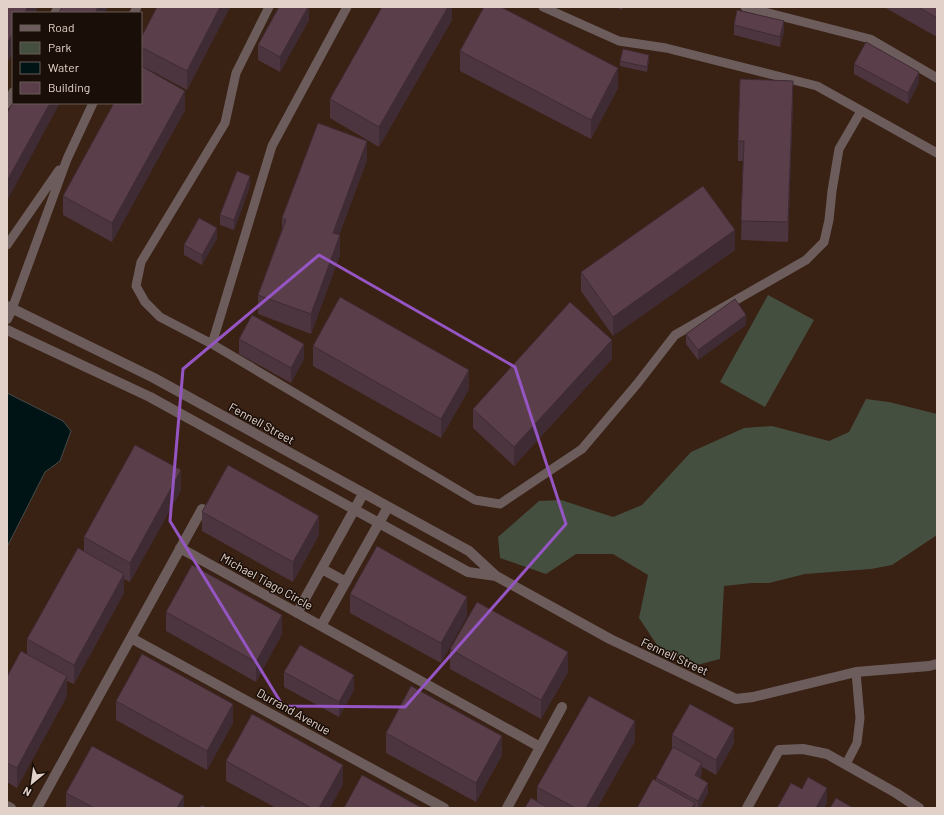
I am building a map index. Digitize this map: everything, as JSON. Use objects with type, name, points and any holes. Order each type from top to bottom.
[{"type":"street","points":[[7,319],[10,308]]},
{"type":"street","name":"Fennell Street","points":[[10,308],[154,378],[469,551],[496,576],[610,640],[736,699],[752,697],[856,672],[929,666],[937,664]]},
{"type":"street","name":"Fennell Street","points":[[7,330],[150,397],[468,572],[496,576]]},
{"type":"street","points":[[297,613],[364,494]]},
{"type":"street","points":[[321,626],[388,507]]},
{"type":"street","points":[[37,808],[202,509]]},
{"type":"street","name":"Michael Tiago Circle","points":[[180,548],[540,747]]},
{"type":"street","points":[[322,569],[346,582]]},
{"type":"street","name":"Durrand Avenue","points":[[131,638],[444,808]]},
{"type":"street","points":[[507,808],[562,707]]},
{"type":"street","points":[[746,808],[779,750],[803,749],[827,754],[919,808]]},
{"type":"street","points":[[7,806],[11,808]]},
{"type":"lane","points":[[269,7],[236,73],[225,123],[141,262],[136,286],[145,302],[160,317],[212,344],[475,500],[500,504],[582,449],[637,384],[675,335],[806,260],[824,242],[829,220],[839,149],[861,111]]},
{"type":"lane","points":[[212,344],[272,146],[347,7]]},
{"type":"lane","points":[[543,7],[619,41],[666,48],[817,86],[937,153]]},
{"type":"lane","points":[[744,7],[870,39],[937,78]]},
{"type":"lane","points":[[7,104],[12,94]]},
{"type":"lane","points":[[10,308],[67,159],[93,104]]},
{"type":"lane","points":[[7,245],[67,159]]},
{"type":"lane","points":[[846,764],[857,743],[860,718],[856,672]]},
{"type":"highlighted area","points":[[319,255],[515,367],[566,524],[405,707],[283,706],[170,521],[183,369]]},
{"type":"green space","points":[[768,295],[814,320],[765,407],[720,382]]},
{"type":"green space","points":[[866,399],[889,402],[937,414],[937,535],[892,565],[871,569],[805,574],[769,583],[724,586],[720,659],[697,665],[659,648],[639,618],[648,575],[613,554],[576,554],[546,574],[500,558],[498,537],[539,501],[561,500],[613,517],[642,505],[691,452],[744,428],[772,426],[829,441],[849,432]]},
{"type":"water","points":[[7,393],[63,421],[71,431],[60,461],[45,472],[7,547]]},
{"type":"building","points":[[7,7],[28,7],[25,12],[12,12],[12,35],[7,44]]},
{"type":"building","points":[[62,7],[98,7],[96,12],[60,12]]},
{"type":"building","points":[[157,7],[220,7],[187,71],[142,48],[142,36]]},
{"type":"building","points":[[279,7],[308,7],[280,57],[258,45]]},
{"type":"building","points":[[382,7],[448,7],[379,127],[330,99]]},
{"type":"building","points":[[484,7],[501,7],[618,68],[591,120],[460,51]]},
{"type":"building","points":[[918,7],[937,7],[937,18]]},
{"type":"building","points":[[737,10],[784,21],[780,37],[734,25]]},
{"type":"building","points":[[866,42],[919,72],[908,93],[854,64]]},
{"type":"building","points":[[623,49],[649,55],[647,67],[620,61]]},
{"type":"building","points":[[142,67],[185,91],[112,223],[63,196],[113,104],[142,104]]},
{"type":"building","points":[[740,79],[793,81],[788,222],[741,221],[744,141],[738,141]]},
{"type":"building","points":[[12,104],[49,104],[7,181],[7,113]]},
{"type":"building","points":[[318,123],[367,141],[333,233],[340,235],[311,314],[258,295],[286,220],[282,218]]},
{"type":"building","points":[[237,171],[250,176],[234,220],[220,215]]},
{"type":"building","points":[[703,186],[735,230],[613,317],[581,272]]},
{"type":"building","points":[[199,218],[217,228],[202,255],[184,245]]},
{"type":"building","points":[[340,297],[469,370],[441,419],[313,346]]},
{"type":"building","points":[[735,299],[746,315],[698,350],[686,334]]},
{"type":"building","points":[[570,302],[612,340],[514,447],[473,409]]},
{"type":"building","points":[[252,315],[304,344],[291,368],[239,339]]},
{"type":"building","points":[[135,445],[181,470],[130,563],[84,537]]},
{"type":"building","points":[[228,465],[319,516],[293,562],[202,512]]},
{"type":"building","points":[[377,546],[467,597],[441,643],[350,594]]},
{"type":"building","points":[[78,548],[124,574],[74,665],[27,639]]},
{"type":"building","points":[[192,565],[282,615],[256,662],[166,612]]},
{"type":"building","points":[[477,602],[568,652],[541,700],[450,649]]},
{"type":"building","points":[[300,645],[354,675],[339,702],[284,672]]},
{"type":"building","points":[[21,651],[67,676],[17,768],[7,763],[7,677]]},
{"type":"building","points":[[142,654],[233,704],[207,751],[116,701]]},
{"type":"building","points":[[411,686],[502,736],[476,783],[386,733]]},
{"type":"building","points":[[589,696],[635,721],[586,808],[575,808],[537,787]]},
{"type":"building","points":[[690,704],[734,728],[716,760],[672,735]]},
{"type":"building","points":[[252,714],[343,765],[319,808],[311,808],[226,761]]},
{"type":"building","points":[[92,746],[184,796],[177,808],[94,808],[66,793]]},
{"type":"building","points":[[673,747],[702,763],[695,775],[708,783],[698,801],[656,778]]},
{"type":"building","points":[[362,775],[422,808],[344,808]]},
{"type":"building","points":[[808,777],[827,788],[816,808],[777,808],[791,783],[802,789]]},
{"type":"building","points":[[653,779],[695,803],[692,808],[637,808]]},
{"type":"building","points":[[531,798],[549,808],[525,808]]},
{"type":"building","points":[[836,798],[853,808],[830,808]]}]
